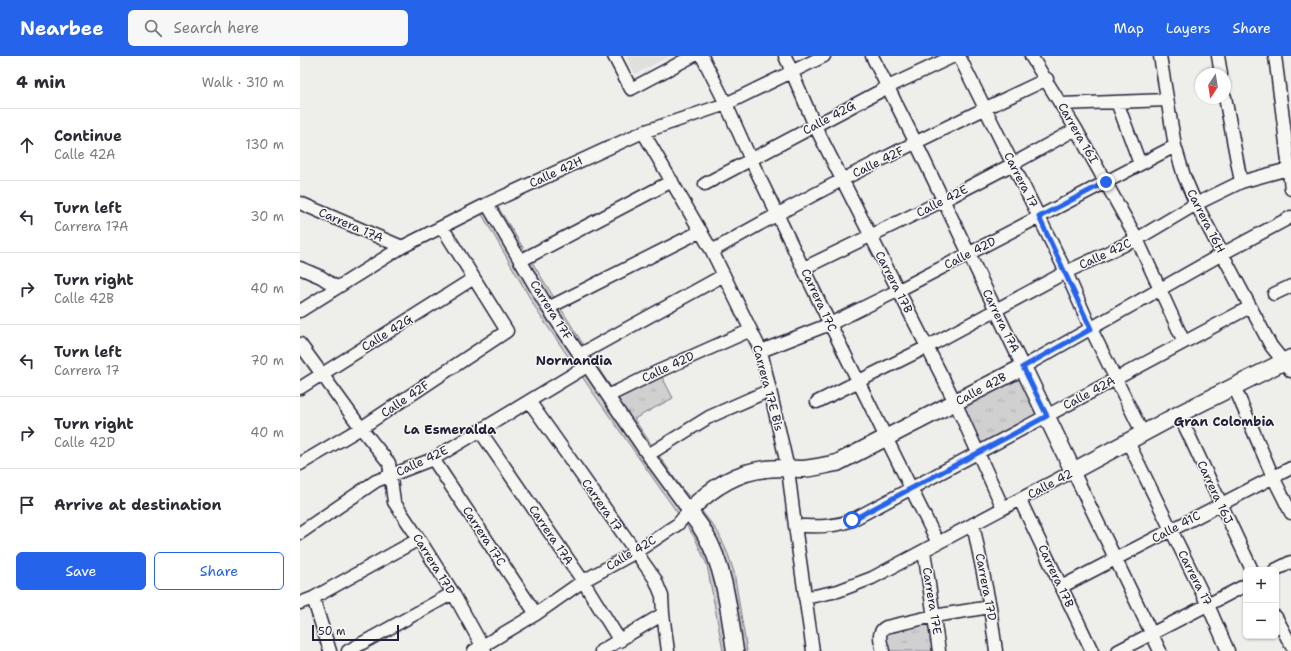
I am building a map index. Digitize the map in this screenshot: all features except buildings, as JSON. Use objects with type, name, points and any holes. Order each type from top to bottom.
[{"type":"street","points":[[614,56],[631,89],[693,56]]},
{"type":"street","name":"Carrera 17C","points":[[702,56],[830,324],[938,542]]},
{"type":"street","name":"Carrera 17B","points":[[785,56],[816,126],[842,179],[955,402],[1003,508]]},
{"type":"street","name":"Calle 42H","points":[[300,311],[402,247],[487,204],[643,132],[726,104],[824,56]]},
{"type":"street","name":"Carrera 17A","points":[[872,56],[916,142],[1160,651]]},
{"type":"street","name":"Calle 42G","points":[[705,184],[888,87],[954,56]]},
{"type":"street","name":"Carrera 17","points":[[959,56],[1066,272],[1091,329],[1142,434]]},
{"type":"street","name":"Carrera 16I","points":[[1031,56],[1047,79],[1076,128],[1137,239],[1184,342]]},
{"type":"street","name":"Carrera 16H","points":[[1160,56],[1175,146],[1184,176],[1196,204],[1271,346],[1289,364]]},
{"type":"street","points":[[1218,56],[1220,68]]},
{"type":"street","points":[[1275,56],[1291,189]]},
{"type":"street","name":"Calle 42F","points":[[712,251],[778,213],[842,179],[1047,79]]},
{"type":"street","points":[[1061,104],[1167,100]]},
{"type":"street","points":[[1117,102],[1140,164]]},
{"type":"street","points":[[1226,104],[1241,182]]},
{"type":"street","name":"Calle 42E","points":[[804,268],[944,200],[1013,164],[1076,128]]},
{"type":"street","name":"Carrera 17E Bis","points":[[643,132],[712,251],[761,351],[788,469],[813,651]]},
{"type":"street","name":"Calle 42D","points":[[761,351],[830,324],[899,290],[1175,146]]},
{"type":"street","name":"Calle 42C","points":[[817,402],[927,347],[1066,272],[1137,239],[1196,204],[1241,182],[1288,169]]},
{"type":"street","points":[[520,261],[672,182]]},
{"type":"street","name":"Carrera 17A","points":[[300,203],[402,247]]},
{"type":"street","name":"Carrera 17F","points":[[487,204],[548,308],[648,455],[689,511]]},
{"type":"street","name":"Calle 42B","points":[[788,469],[804,469],[836,463],[1023,367],[1222,254],[1291,217]]},
{"type":"street","points":[[442,227],[474,278]]},
{"type":"street","points":[[548,308],[701,231]]},
{"type":"street","points":[[300,268],[321,277],[336,287]]},
{"type":"street","points":[[579,355],[724,275]]},
{"type":"street","name":"Calle 42G","points":[[300,388],[474,278]]},
{"type":"street","name":"Calle 42F","points":[[300,464],[361,428],[507,331],[474,278]]},
{"type":"street","points":[[1274,294],[1291,286]]},
{"type":"street","name":"Calle 42A","points":[[795,526],[828,527],[840,525],[852,520],[1250,307]]},
{"type":"street","name":"Calle 42D","points":[[608,396],[659,371],[751,330]]},
{"type":"street","points":[[300,344],[361,428],[389,463],[391,476]]},
{"type":"street","name":"Calle 42","points":[[805,598],[838,591],[872,578],[1073,472],[1179,414],[1234,386],[1289,364]]},
{"type":"street","name":"Calle 42E","points":[[300,532],[376,481],[433,459],[587,366]]},
{"type":"street","points":[[1234,386],[1291,513]]},
{"type":"street","points":[[648,455],[709,417],[770,390]]},
{"type":"street","name":"Carrera 17","points":[[529,401],[655,579],[662,596],[668,651]]},
{"type":"street","name":"Carrera 16J","points":[[1179,414],[1251,567]]},
{"type":"street","name":"Carrera 17A","points":[[480,431],[583,581],[620,641]]},
{"type":"street","name":"Carrera 17","points":[[1128,442],[1208,605],[1228,651]]},
{"type":"street","name":"Carrera 17C","points":[[433,459],[536,614]]},
{"type":"street","name":"Calle 41C","points":[[1061,587],[1291,468]]},
{"type":"street","name":"Calle 42C","points":[[480,650],[536,614],[583,581],[636,552],[678,524],[689,511],[712,490],[733,478],[750,472],[764,469],[788,469]]},
{"type":"street","name":"Carrera 17D","points":[[391,476],[394,502],[453,593],[480,650]]},
{"type":"street","name":"Carrera 17B","points":[[1020,500],[1092,651]]},
{"type":"street","points":[[689,511],[705,534],[715,555],[721,573],[735,651]]},
{"type":"street","name":"Carrera 17D","points":[[973,524],[990,607],[996,651]]},
{"type":"street","points":[[300,603],[313,598],[419,539]]},
{"type":"street","name":"Carrera 17E","points":[[924,551],[940,651]]},
{"type":"street","points":[[1279,568],[1291,562]]},
{"type":"street","points":[[1118,651],[1243,587]]},
{"type":"street","points":[[348,651],[453,593]]},
{"type":"street","points":[[313,598],[330,651]]},
{"type":"street","points":[[883,651],[879,634],[881,629],[886,626],[934,616],[990,607]]},
{"type":"street","points":[[601,651],[663,614]]},
{"type":"street","points":[[1279,623],[1291,645]]},
{"type":"shaded area","points":[[626,56],[670,56],[635,74]]},
{"type":"green space","points":[[496,204],[615,393],[659,371],[673,398],[634,419],[682,489],[694,501],[718,532],[734,572],[747,651],[723,651],[707,565],[695,538],[539,314],[480,211]]},
{"type":"green space","points":[[1023,367],[1047,415],[978,452],[955,402]]},
{"type":"green space","points":[[934,616],[939,651],[883,651],[881,629]]},
{"type":"district","name":"Normandia","points":[[574,360]]},
{"type":"district","name":"Gran Colombia","points":[[1224,421]]},
{"type":"district","name":"La Esmeralda","points":[[450,429]]},
{"type":"route","points":[[852,520],[1047,416],[1023,367],[1091,329],[1066,272],[1039,217],[1106,182]]}]
